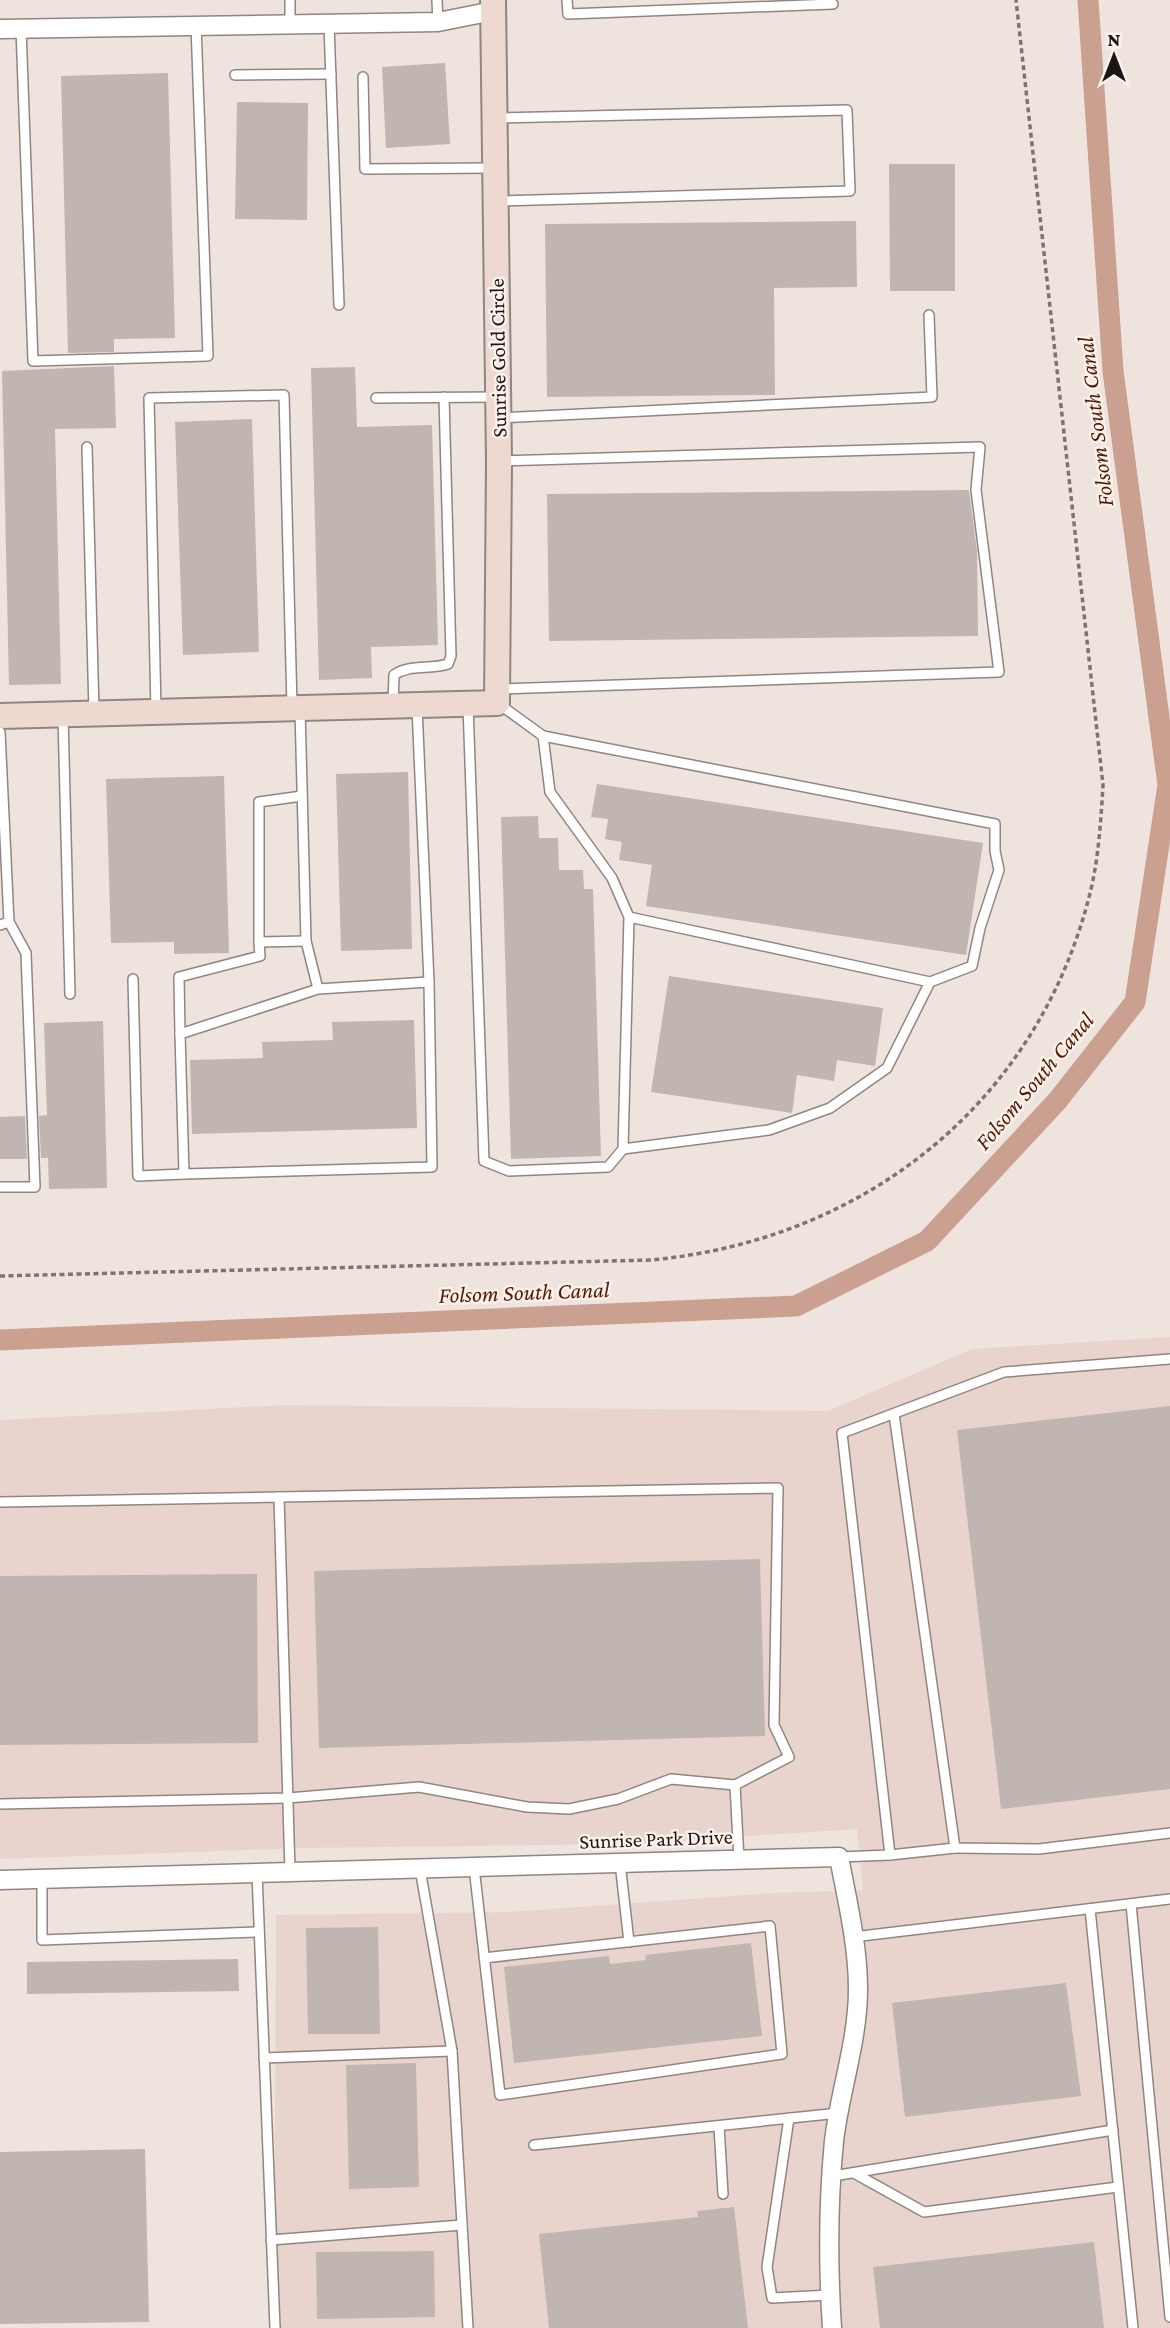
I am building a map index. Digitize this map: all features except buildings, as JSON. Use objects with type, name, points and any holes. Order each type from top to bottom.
[{"type":"street","name":"Sunrise Gold Circle","points":[[0,29],[438,22],[493,5],[499,461],[497,696]]},
{"type":"street","points":[[0,716],[468,703],[497,696]]},
{"type":"street","points":[[832,2328],[829,2219],[839,2113],[857,2016],[858,1965],[839,1857]]},
{"type":"street","name":"Sunrise Park Drive","points":[[0,1880],[839,1857]]},
{"type":"lane","points":[[290,0],[290,24]]},
{"type":"lane","points":[[437,0],[438,22]]},
{"type":"lane","points":[[566,0],[568,14],[833,4]]},
{"type":"lane","points":[[329,24],[339,305]]},
{"type":"lane","points":[[21,28],[33,361],[208,356],[196,26]]},
{"type":"lane","points":[[235,75],[331,74]]},
{"type":"lane","points":[[363,77],[365,169],[495,168]]},
{"type":"lane","points":[[496,118],[847,110],[850,191],[496,201]]},
{"type":"lane","points":[[376,398],[444,397],[498,407],[932,397],[929,315]]},
{"type":"lane","points":[[156,712],[149,398],[284,395],[306,940],[318,989]]},
{"type":"lane","points":[[133,979],[138,1176],[432,1167],[429,982],[405,705],[394,675],[401,670],[448,664],[451,656],[444,397]]},
{"type":"lane","points":[[87,447],[94,713]]},
{"type":"lane","points":[[497,696],[999,672],[976,490],[980,447],[499,461]]},
{"type":"lane","points":[[497,696],[542,736],[995,824],[995,851],[999,870],[980,928],[972,966],[930,982],[629,917]]},
{"type":"lane","points":[[468,703],[484,1161],[509,1171],[608,1167],[623,1149],[629,917],[611,878],[551,792],[542,736]]},
{"type":"lane","points":[[63,714],[70,994]]},
{"type":"lane","points":[[0,732],[4,923],[26,953],[35,1187],[0,1187]]},
{"type":"lane","points":[[184,1174],[178,977],[260,956],[259,802],[302,796]]},
{"type":"lane","points":[[260,942],[306,940]]},
{"type":"lane","points":[[180,1034],[318,989],[429,982]]},
{"type":"lane","points":[[623,1149],[769,1130],[830,1108],[887,1068],[930,982]]},
{"type":"lane","points":[[890,1855],[842,1433],[1003,1372],[1170,1359]]},
{"type":"lane","points":[[894,1414],[955,1849]]},
{"type":"lane","points":[[0,1502],[778,1488],[774,1725],[789,1757],[735,1785],[671,1779],[618,1799],[569,1809],[527,1807],[419,1787],[288,1798],[0,1804]]},
{"type":"lane","points":[[279,1497],[290,1872]]},
{"type":"lane","points":[[735,1785],[739,1860]]},
{"type":"lane","points":[[839,1857],[955,1849],[1039,1849],[1170,1833]]},
{"type":"lane","points":[[620,1863],[629,1942]]},
{"type":"lane","points":[[474,1867],[484,1958],[500,2095],[782,2054],[770,1926],[484,1958]]},
{"type":"lane","points":[[420,1868],[452,2051],[468,2328]]},
{"type":"lane","points":[[257,1873],[275,2328]]},
{"type":"lane","points":[[42,1879],[42,1940],[259,1932]]},
{"type":"lane","points":[[853,1937],[1170,1899]]},
{"type":"lane","points":[[1131,1904],[1170,2317]]},
{"type":"lane","points":[[1090,1909],[1133,2328]]},
{"type":"lane","points":[[264,2058],[452,2051]]},
{"type":"lane","points":[[534,2145],[839,2113]]},
{"type":"lane","points":[[789,2118],[767,2267],[772,2298],[830,2295]]},
{"type":"lane","points":[[719,2126],[723,2194]]},
{"type":"lane","points":[[833,2176],[1113,2130]]},
{"type":"lane","points":[[854,2173],[924,2213],[1118,2188]]},
{"type":"lane","points":[[271,2240],[462,2225]]},
{"type":"path","points":[[0,1276],[651,1260],[728,1250],[781,1234],[838,1210],[890,1180],[924,1156],[965,1118],[1012,1062],[1052,997],[1080,928],[1092,885],[1100,836],[1103,785],[1016,0]]},
{"type":"shaded area","points":[[1170,1337],[1170,2328],[274,2328],[276,1915],[509,1912],[774,1893],[863,1890],[857,1829],[627,1844],[304,1848],[0,1859],[0,1420],[287,1405],[828,1411],[972,1349]]},
{"type":"waterway","name":"Folsom South Canal","points":[[0,1340],[796,1306],[927,1241],[1058,1100],[1135,1002],[1168,785],[1113,371],[1088,0]]}]
